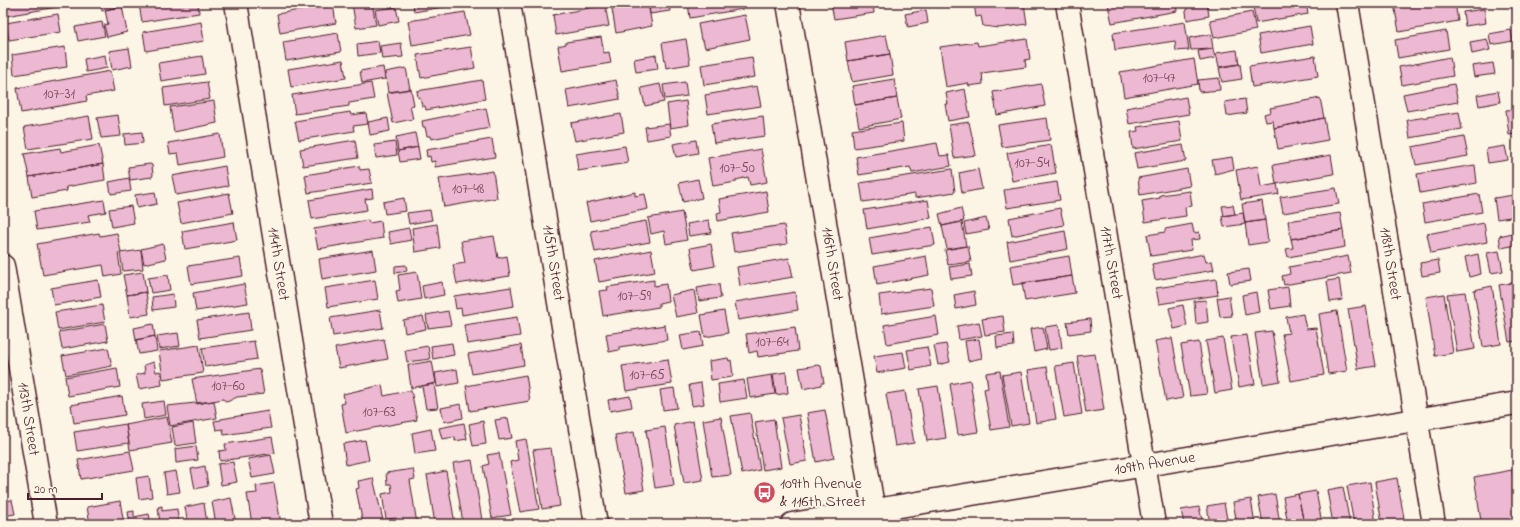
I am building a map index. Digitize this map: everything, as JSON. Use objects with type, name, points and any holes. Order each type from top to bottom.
[{"type":"street","name":"114th Street","points":[[236,3],[321,524]]},
{"type":"street","name":"115th Street","points":[[509,3],[596,524]]},
{"type":"street","name":"116th Street","points":[[788,3],[874,518]]},
{"type":"street","name":"117th Street","points":[[1067,3],[1154,524]]},
{"type":"street","name":"118th Street","points":[[1347,3],[1434,524]]},
{"type":"street","name":"113th Street","points":[[3,266],[46,524]]},
{"type":"street","name":"109th Avenue","points":[[792,524],[874,518],[1144,466],[1517,403]]},
{"type":"building","points":[[4,3],[57,3],[57,7],[6,16]]},
{"type":"building","points":[[100,3],[122,3],[122,6],[102,11]]},
{"type":"building","points":[[198,3],[199,13],[142,22],[139,4]]},
{"type":"building","points":[[352,3],[372,3],[376,25],[356,28]]},
{"type":"building","points":[[413,3],[466,3],[414,12]]},
{"type":"building","points":[[611,3],[648,3],[652,26],[616,33]]},
{"type":"building","points":[[649,3],[669,3],[670,11],[650,14]]},
{"type":"building","points":[[688,3],[742,3],[743,9],[690,18]]},
{"type":"building","points":[[831,3],[873,3],[874,13],[834,19]]},
{"type":"building","points":[[974,3],[1024,3],[1027,24],[999,28],[983,26],[981,16],[976,17]]},
{"type":"building","points":[[1118,3],[1176,3],[1177,11],[1112,23],[1108,5]]},
{"type":"building","points":[[1191,3],[1207,3],[1209,16],[1187,20],[1187,6],[1191,5]]},
{"type":"building","points":[[1269,3],[1306,3],[1308,14],[1256,23],[1253,6]]},
{"type":"building","points":[[1455,3],[1458,21],[1399,32],[1394,4]]},
{"type":"building","points":[[333,4],[336,23],[280,33],[277,14]]},
{"type":"building","points":[[605,5],[609,26],[556,35],[553,15]]},
{"type":"building","points":[[122,6],[127,32],[107,37],[104,25],[108,24],[105,10]]},
{"type":"building","points":[[396,7],[399,21],[378,25],[375,10]]},
{"type":"building","points":[[1484,9],[1486,23],[1465,26],[1463,12]]},
{"type":"building","points":[[926,10],[928,23],[908,27],[905,14]]},
{"type":"building","points":[[465,12],[470,35],[412,45],[408,21]]},
{"type":"building","points":[[1252,12],[1256,30],[1214,38],[1210,20]]},
{"type":"building","points":[[58,14],[61,32],[9,40],[6,23]]},
{"type":"building","points":[[745,15],[750,39],[705,48],[703,40],[701,40],[698,24]]},
{"type":"building","points":[[102,22],[105,36],[78,41],[75,27]]},
{"type":"building","points":[[201,22],[204,41],[146,51],[143,32]]},
{"type":"building","points":[[1185,22],[1189,50],[1176,51],[1175,41],[1115,50],[1113,33]]},
{"type":"building","points":[[1310,26],[1313,44],[1261,53],[1258,35]]},
{"type":"building","points":[[1511,30],[1513,41],[1491,45],[1489,34]]},
{"type":"building","points":[[1446,31],[1449,49],[1398,58],[1395,40]]},
{"type":"building","points":[[338,33],[341,52],[286,61],[283,42]]},
{"type":"building","points":[[1211,34],[1213,49],[1191,50],[1189,38]]},
{"type":"building","points":[[886,35],[890,54],[848,61],[845,42]]},
{"type":"building","points":[[601,37],[604,53],[609,52],[611,63],[562,71],[558,46],[566,44],[566,42]]},
{"type":"building","points":[[686,39],[690,64],[666,68],[662,43]]},
{"type":"building","points":[[1027,39],[1030,59],[1025,60],[1026,67],[982,73],[983,84],[969,86],[968,83],[946,87],[940,47],[977,42],[978,46]]},
{"type":"building","points":[[1487,39],[1490,50],[1472,54],[1470,42]]},
{"type":"building","points":[[378,41],[380,53],[358,56],[357,44]]},
{"type":"building","points":[[401,43],[403,57],[382,59],[380,46]]},
{"type":"building","points":[[65,47],[67,67],[14,75],[12,55]]},
{"type":"building","points":[[471,47],[475,68],[421,78],[417,55]]},
{"type":"building","points":[[129,48],[132,66],[112,70],[109,51]]},
{"type":"building","points":[[1213,49],[1215,58],[1200,61],[1198,51]]},
{"type":"building","points":[[1237,50],[1239,64],[1219,67],[1216,53]]},
{"type":"building","points":[[890,54],[893,75],[852,82],[848,61]]},
{"type":"building","points":[[105,55],[107,68],[86,72],[84,59]]},
{"type":"building","points":[[656,55],[658,69],[636,72],[634,59]]},
{"type":"building","points":[[202,56],[205,74],[161,81],[158,63]]},
{"type":"building","points":[[1315,56],[1318,76],[1252,87],[1249,66]]},
{"type":"building","points":[[752,57],[755,77],[704,85],[701,65]]},
{"type":"building","points":[[1450,57],[1453,76],[1402,85],[1399,67]]},
{"type":"building","points":[[1194,59],[1198,84],[1124,97],[1120,72]]},
{"type":"building","points":[[343,60],[346,78],[291,87],[288,69]]},
{"type":"building","points":[[1493,63],[1495,74],[1474,77],[1472,66]]},
{"type":"building","points":[[1240,64],[1242,79],[1222,82],[1219,68]]},
{"type":"building","points":[[383,67],[385,79],[362,83],[360,71]]},
{"type":"building","points":[[406,68],[410,89],[388,92],[385,72]]},
{"type":"building","points":[[110,71],[114,91],[86,96],[87,101],[21,113],[17,88]]},
{"type":"building","points":[[1219,78],[1220,90],[1199,92],[1198,80]]},
{"type":"building","points":[[894,79],[897,98],[855,105],[852,86]]},
{"type":"building","points":[[482,80],[485,99],[426,110],[425,106],[422,106],[420,97],[418,98],[417,91]]},
{"type":"building","points":[[616,80],[620,99],[569,108],[566,90]]},
{"type":"building","points":[[207,82],[210,99],[165,106],[163,88]]},
{"type":"building","points":[[685,82],[687,96],[665,99],[663,85]]},
{"type":"building","points":[[371,83],[374,99],[349,103],[349,106],[295,114],[292,95]]},
{"type":"building","points":[[660,84],[664,102],[645,106],[641,88]]},
{"type":"building","points":[[1041,84],[1045,106],[997,115],[993,92]]},
{"type":"building","points":[[1454,84],[1458,102],[1407,111],[1403,94]]},
{"type":"building","points":[[757,86],[761,106],[708,114],[705,95]]},
{"type":"building","points":[[411,89],[414,105],[410,106],[413,119],[393,123],[387,93]]},
{"type":"building","points":[[965,89],[970,117],[948,121],[945,104],[948,104],[946,93]]},
{"type":"building","points":[[1498,91],[1500,102],[1479,106],[1477,95]]},
{"type":"building","points":[[1186,97],[1189,114],[1129,124],[1126,108]]},
{"type":"building","points":[[897,98],[901,119],[859,127],[855,105]]},
{"type":"building","points":[[1320,98],[1324,118],[1274,128],[1273,121],[1266,122],[1264,114],[1271,112],[1270,108]]},
{"type":"building","points":[[1245,99],[1247,113],[1227,116],[1225,102]]},
{"type":"building","points":[[214,101],[217,123],[174,132],[170,107]]},
{"type":"building","points":[[686,101],[689,125],[670,128],[667,104]]},
{"type":"building","points":[[486,108],[490,128],[431,139],[430,136],[427,136],[425,127],[423,127],[422,121]]},
{"type":"building","points":[[1517,109],[1517,134],[1509,135],[1506,110]]},
{"type":"building","points":[[350,112],[351,115],[366,113],[368,124],[353,126],[354,131],[299,140],[295,121]]},
{"type":"building","points":[[1459,112],[1462,129],[1410,138],[1407,120]]},
{"type":"building","points":[[621,114],[624,132],[575,141],[571,123]]},
{"type":"building","points":[[118,115],[121,136],[101,138],[97,118]]},
{"type":"building","points":[[89,116],[93,139],[28,149],[24,127]]},
{"type":"building","points":[[763,116],[765,136],[714,143],[711,124]]},
{"type":"building","points":[[388,118],[390,131],[370,135],[368,122]]},
{"type":"building","points":[[1047,118],[1050,140],[1002,147],[998,125]]},
{"type":"building","points":[[1324,118],[1328,140],[1278,149],[1274,128]]},
{"type":"building","points":[[1179,121],[1182,141],[1133,149],[1131,132],[1138,131],[1137,127]]},
{"type":"building","points":[[969,122],[976,155],[954,158],[949,125]]},
{"type":"building","points":[[902,123],[904,141],[854,148],[852,130]]},
{"type":"building","points":[[669,124],[671,136],[647,140],[645,127]]},
{"type":"building","points":[[142,132],[143,143],[125,145],[124,134]]},
{"type":"building","points":[[415,133],[418,147],[398,151],[396,137]]},
{"type":"building","points":[[220,134],[223,157],[180,165],[178,153],[170,154],[168,143]]},
{"type":"building","points":[[1464,137],[1468,156],[1416,165],[1412,147]]},
{"type":"building","points":[[492,139],[495,157],[435,167],[435,161],[431,162],[430,156],[427,157],[426,150]]},
{"type":"building","points":[[355,140],[358,158],[303,166],[300,149]]},
{"type":"building","points":[[696,140],[698,153],[676,157],[673,144]]},
{"type":"building","points":[[395,142],[397,155],[376,158],[374,145]]},
{"type":"building","points":[[937,143],[940,156],[949,155],[951,166],[912,173],[910,167],[859,175],[856,157]]},
{"type":"building","points":[[99,145],[103,164],[29,177],[24,154],[60,148],[61,152]]},
{"type":"building","points":[[1051,145],[1056,173],[1012,181],[1007,153]]},
{"type":"building","points":[[1183,145],[1186,161],[1137,169],[1134,153]]},
{"type":"building","points":[[625,146],[628,163],[578,171],[576,154]]},
{"type":"building","points":[[1505,146],[1508,160],[1488,163],[1486,149]]},
{"type":"building","points":[[418,147],[420,159],[400,162],[398,151]]},
{"type":"building","points":[[761,149],[767,182],[750,185],[748,177],[736,180],[736,182],[713,186],[708,158]]},
{"type":"building","points":[[1331,155],[1334,174],[1276,184],[1273,165]]},
{"type":"building","points":[[1232,157],[1234,169],[1215,174],[1212,160]]},
{"type":"building","points":[[103,164],[105,180],[66,187],[67,191],[32,197],[29,177]]},
{"type":"building","points":[[152,165],[152,177],[130,180],[128,167]]},
{"type":"building","points":[[1475,165],[1477,183],[1420,193],[1417,174]]},
{"type":"building","points":[[225,166],[228,186],[176,195],[172,176]]},
{"type":"building","points":[[359,166],[360,170],[369,169],[372,183],[308,193],[305,175]]},
{"type":"building","points":[[1258,166],[1261,187],[1277,184],[1279,194],[1241,200],[1236,170]]},
{"type":"building","points":[[952,169],[955,192],[915,198],[915,194],[863,202],[860,183]]},
{"type":"building","points":[[978,169],[982,189],[962,193],[959,173]]},
{"type":"building","points":[[1187,169],[1190,186],[1140,195],[1138,178]]},
{"type":"building","points":[[493,171],[497,198],[444,207],[439,179]]},
{"type":"building","points":[[129,178],[131,191],[111,194],[109,182]]},
{"type":"building","points":[[698,179],[702,198],[683,202],[679,183]]},
{"type":"building","points":[[1057,182],[1060,200],[1007,208],[1004,190]]},
{"type":"building","points":[[1336,188],[1339,204],[1283,213],[1280,197]]},
{"type":"building","points":[[372,189],[373,198],[365,199],[367,210],[312,219],[309,200]]},
{"type":"building","points":[[766,191],[769,212],[718,221],[717,213],[721,212],[719,199]]},
{"type":"building","points":[[1190,191],[1192,206],[1185,207],[1186,216],[1145,222],[1142,201],[1160,198],[1160,195]]},
{"type":"building","points":[[155,192],[157,204],[137,208],[135,195]]},
{"type":"building","points":[[635,192],[635,196],[645,194],[648,209],[590,221],[586,203]]},
{"type":"building","points":[[229,193],[233,213],[181,223],[177,203]]},
{"type":"building","points":[[1479,194],[1482,212],[1425,222],[1422,204]]},
{"type":"building","points":[[1514,195],[1517,216],[1497,219],[1494,198]]},
{"type":"building","points":[[404,198],[406,211],[385,214],[383,202]]},
{"type":"building","points":[[104,200],[106,212],[88,215],[90,222],[37,230],[34,211]]},
{"type":"building","points":[[928,200],[931,218],[867,229],[864,210]]},
{"type":"building","points":[[1262,201],[1265,220],[1245,223],[1242,204]]},
{"type":"building","points":[[1233,205],[1235,214],[1224,216],[1222,206]]},
{"type":"building","points":[[131,206],[134,223],[112,227],[109,209]]},
{"type":"building","points":[[961,208],[964,221],[942,226],[939,214]]},
{"type":"building","points":[[1060,208],[1064,225],[1012,236],[1009,218]]},
{"type":"building","points":[[430,210],[432,220],[409,224],[407,213]]},
{"type":"building","points":[[682,212],[687,240],[666,244],[664,231],[651,234],[648,218]]},
{"type":"building","points":[[1243,213],[1245,224],[1224,227],[1222,216]]},
{"type":"building","points":[[1340,213],[1343,230],[1291,239],[1288,221]]},
{"type":"building","points":[[986,218],[989,230],[966,234],[964,223]]},
{"type":"building","points":[[368,220],[369,223],[381,221],[383,238],[318,249],[314,229]]},
{"type":"building","points":[[709,220],[711,233],[689,236],[687,224]]},
{"type":"building","points":[[1265,220],[1268,242],[1248,245],[1245,223]]},
{"type":"building","points":[[646,221],[650,242],[595,252],[591,231]]},
{"type":"building","points":[[234,222],[237,240],[185,249],[182,231]]},
{"type":"building","points":[[962,222],[966,246],[947,249],[942,226]]},
{"type":"building","points":[[1484,223],[1487,242],[1431,253],[1427,234]]},
{"type":"building","points":[[437,224],[440,248],[415,252],[412,228]]},
{"type":"building","points":[[1192,224],[1194,233],[1199,232],[1200,239],[1191,240],[1192,250],[1151,256],[1147,235],[1165,232],[1165,229]]},
{"type":"building","points":[[784,225],[787,244],[734,252],[731,233]]},
{"type":"building","points":[[932,227],[935,245],[872,255],[869,238]]},
{"type":"building","points":[[409,228],[411,240],[391,244],[388,232]]},
{"type":"building","points":[[1343,230],[1345,247],[1288,257],[1286,249],[1293,248],[1291,239]]},
{"type":"building","points":[[1065,231],[1068,249],[1010,260],[1007,242]]},
{"type":"building","points":[[1517,232],[1517,245],[1501,248],[1499,236]]},
{"type":"building","points":[[99,233],[100,236],[117,233],[121,252],[118,253],[121,274],[105,277],[103,265],[43,275],[37,244]]},
{"type":"building","points":[[494,236],[498,258],[507,256],[510,276],[457,284],[453,265],[465,263],[461,241]]},
{"type":"building","points":[[163,244],[166,259],[144,264],[141,249]]},
{"type":"building","points":[[711,244],[715,266],[694,270],[690,248]]},
{"type":"building","points":[[968,246],[971,262],[948,265],[945,250]]},
{"type":"building","points":[[141,250],[143,269],[123,271],[120,253]]},
{"type":"building","points":[[373,250],[376,270],[322,279],[319,259]]},
{"type":"building","points":[[651,250],[655,272],[599,282],[595,261]]},
{"type":"building","points":[[1499,251],[1503,271],[1491,273],[1487,253]]},
{"type":"building","points":[[1204,254],[1206,262],[1212,261],[1214,270],[1155,280],[1152,264]]},
{"type":"building","points":[[1478,254],[1481,274],[1469,277],[1465,257]]},
{"type":"building","points":[[926,256],[929,275],[877,285],[874,266]]},
{"type":"building","points":[[1069,256],[1072,276],[1013,285],[1010,266]]},
{"type":"building","points":[[1348,256],[1351,273],[1284,285],[1282,276],[1290,274],[1289,267]]},
{"type":"building","points":[[240,258],[243,276],[191,284],[188,266]]},
{"type":"building","points":[[789,258],[793,277],[740,286],[737,267]]},
{"type":"building","points":[[1438,260],[1440,273],[1422,276],[1420,263]]},
{"type":"building","points":[[970,264],[972,276],[951,279],[949,267]]},
{"type":"building","points":[[406,265],[407,271],[395,273],[395,266]]},
{"type":"building","points":[[1249,269],[1251,281],[1230,284],[1228,272]]},
{"type":"building","points":[[143,272],[146,292],[127,295],[123,275]]},
{"type":"building","points":[[417,272],[421,299],[398,303],[396,291],[400,290],[398,275]]},
{"type":"building","points":[[168,275],[170,290],[151,293],[148,278]]},
{"type":"building","points":[[1072,276],[1075,293],[1025,301],[1022,283]]},
{"type":"building","points":[[1216,279],[1218,295],[1159,304],[1156,288]]},
{"type":"building","points":[[1339,279],[1342,300],[1330,302],[1327,281]]},
{"type":"building","points":[[98,280],[101,297],[54,305],[51,288]]},
{"type":"building","points":[[375,280],[378,299],[328,307],[325,288]]},
{"type":"building","points":[[654,280],[654,286],[666,284],[668,301],[659,303],[659,307],[603,316],[599,291],[608,290],[607,287]]},
{"type":"building","points":[[442,282],[444,295],[424,299],[422,286]]},
{"type":"building","points":[[1517,282],[1517,341],[1509,342],[1499,285]]},
{"type":"building","points":[[244,284],[248,303],[196,311],[193,293]]},
{"type":"building","points":[[719,284],[721,298],[699,301],[697,288]]},
{"type":"building","points":[[1492,286],[1501,344],[1483,347],[1474,290]]},
{"type":"building","points":[[511,287],[514,306],[462,315],[461,308],[456,309],[454,296]]},
{"type":"building","points":[[1288,287],[1290,306],[1271,309],[1268,290]]},
{"type":"building","points":[[931,288],[934,306],[881,314],[879,295]]},
{"type":"building","points":[[694,290],[698,313],[676,317],[671,295]]},
{"type":"building","points":[[974,291],[976,305],[956,309],[954,295]]},
{"type":"building","points":[[146,292],[149,314],[130,317],[127,295]]},
{"type":"building","points":[[795,292],[798,310],[738,320],[735,302]]},
{"type":"building","points":[[1256,292],[1259,312],[1245,315],[1242,295]]},
{"type":"building","points":[[1465,292],[1475,349],[1457,352],[1447,294]]},
{"type":"building","points":[[173,294],[174,307],[153,310],[152,297]]},
{"type":"building","points":[[1444,294],[1453,353],[1435,356],[1426,297]]},
{"type":"building","points":[[1229,296],[1232,316],[1220,317],[1217,298]]},
{"type":"building","points":[[1206,300],[1208,322],[1196,324],[1194,301]]},
{"type":"building","points":[[102,305],[105,322],[58,330],[55,312]]},
{"type":"building","points":[[1183,305],[1187,326],[1174,329],[1169,308]]},
{"type":"building","points":[[1366,306],[1376,366],[1358,369],[1348,309]]},
{"type":"building","points":[[380,310],[383,328],[333,336],[330,318]]},
{"type":"building","points":[[448,311],[451,325],[428,328],[426,315]]},
{"type":"building","points":[[724,311],[728,333],[705,337],[701,315]]},
{"type":"building","points":[[1337,311],[1347,371],[1328,374],[1319,314]]},
{"type":"building","points":[[249,312],[251,330],[200,338],[197,320]]},
{"type":"building","points":[[1303,314],[1306,329],[1316,328],[1324,375],[1291,381],[1282,334],[1289,333],[1286,317]]},
{"type":"building","points":[[423,316],[426,329],[405,333],[403,320]]},
{"type":"building","points":[[936,316],[939,335],[887,344],[884,325]]},
{"type":"building","points":[[1003,316],[1005,332],[985,335],[982,319]]},
{"type":"building","points":[[517,317],[520,336],[467,344],[464,325]]},
{"type":"building","points":[[1090,319],[1091,331],[1069,334],[1067,322]]},
{"type":"building","points":[[979,322],[982,336],[959,340],[957,326]]},
{"type":"building","points":[[105,324],[108,341],[62,349],[59,332]]},
{"type":"building","points":[[153,324],[155,336],[136,340],[134,328]]},
{"type":"building","points":[[665,325],[667,340],[619,347],[619,350],[609,352],[606,334]]},
{"type":"building","points":[[1059,325],[1062,348],[1049,350],[1045,327]]},
{"type":"building","points":[[795,327],[798,351],[758,357],[757,351],[749,353],[746,334]]},
{"type":"building","points":[[1043,327],[1047,349],[1034,352],[1030,329]]},
{"type":"building","points":[[1272,331],[1280,381],[1263,384],[1255,333]]},
{"type":"building","points":[[701,332],[703,346],[683,350],[680,335]]},
{"type":"building","points":[[178,333],[180,346],[159,349],[157,336]]},
{"type":"building","points":[[1013,334],[1014,346],[997,348],[996,336]]},
{"type":"building","points":[[1247,335],[1255,384],[1239,387],[1231,337]]},
{"type":"building","points":[[155,336],[157,351],[139,354],[136,340]]},
{"type":"building","points":[[1172,338],[1183,398],[1166,401],[1155,341]]},
{"type":"building","points":[[1223,338],[1232,390],[1215,393],[1206,341]]},
{"type":"building","points":[[384,339],[388,359],[339,368],[335,348]]},
{"type":"building","points":[[979,339],[982,358],[968,361],[965,341]]},
{"type":"building","points":[[254,341],[257,359],[205,367],[202,348]]},
{"type":"building","points":[[1199,342],[1207,394],[1190,396],[1181,345]]},
{"type":"building","points":[[452,343],[454,355],[433,359],[431,346]]},
{"type":"building","points":[[946,344],[950,362],[938,365],[934,346]]},
{"type":"building","points":[[199,345],[203,373],[163,379],[159,351]]},
{"type":"building","points":[[521,345],[524,365],[472,374],[468,354]]},
{"type":"building","points":[[428,346],[430,359],[407,362],[405,350]]},
{"type":"building","points":[[927,347],[931,366],[911,370],[907,350]]},
{"type":"building","points":[[108,348],[112,366],[66,375],[62,356]]},
{"type":"building","points":[[903,352],[906,368],[877,373],[874,356]]},
{"type":"building","points":[[1095,354],[1104,410],[1086,413],[1077,356]]},
{"type":"building","points":[[728,358],[729,361],[731,360],[732,377],[711,380],[709,361]]},
{"type":"building","points":[[668,359],[672,384],[626,391],[622,366]]},
{"type":"building","points":[[432,361],[436,383],[411,388],[408,365]]},
{"type":"building","points":[[154,362],[156,372],[160,371],[162,385],[139,389],[136,375],[145,373],[144,365]]},
{"type":"building","points":[[1074,363],[1082,414],[1064,417],[1055,366]]},
{"type":"building","points":[[818,365],[821,366],[824,383],[803,389],[799,368]]},
{"type":"building","points":[[1047,367],[1056,419],[1036,423],[1028,370]]},
{"type":"building","points":[[117,368],[120,387],[68,396],[65,377]]},
{"type":"building","points":[[260,369],[264,394],[237,397],[227,402],[223,399],[197,404],[192,379]]},
{"type":"building","points":[[457,369],[459,383],[437,387],[435,373]]},
{"type":"building","points":[[1000,371],[1009,427],[991,430],[984,389],[988,388],[986,373]]},
{"type":"building","points":[[786,372],[788,393],[776,395],[773,374]]},
{"type":"building","points":[[1021,372],[1029,423],[1011,426],[1002,375]]},
{"type":"building","points":[[526,375],[530,401],[470,411],[466,386]]},
{"type":"building","points":[[772,375],[775,394],[750,398],[747,379]]},
{"type":"building","points":[[744,380],[747,398],[720,402],[718,384]]},
{"type":"building","points":[[970,380],[978,432],[958,435],[950,384]]},
{"type":"building","points":[[701,383],[704,404],[692,406],[689,385]]},
{"type":"building","points":[[434,384],[438,408],[426,409],[422,386]]},
{"type":"building","points":[[382,385],[384,396],[411,390],[417,420],[346,433],[341,404],[345,403],[343,394]]},
{"type":"building","points":[[938,386],[946,438],[927,441],[919,389]]},
{"type":"building","points":[[674,388],[677,408],[663,410],[660,390]]},
{"type":"building","points":[[905,391],[914,443],[895,446],[886,394]]},
{"type":"building","points":[[122,396],[125,415],[74,423],[71,405]]},
{"type":"building","points":[[630,396],[632,407],[610,411],[608,400]]},
{"type":"building","points":[[164,401],[166,415],[144,419],[142,404]]},
{"type":"building","points":[[214,401],[217,418],[170,426],[167,406]]},
{"type":"building","points":[[461,404],[463,418],[444,422],[441,408]]},
{"type":"building","points":[[825,410],[834,458],[816,462],[807,413]]},
{"type":"building","points":[[268,411],[271,428],[224,435],[223,429],[216,430],[214,421]]},
{"type":"building","points":[[750,413],[760,470],[742,474],[731,416]]},
{"type":"building","points":[[799,415],[807,461],[790,464],[781,418]]},
{"type":"building","points":[[167,417],[172,443],[130,450],[126,425]]},
{"type":"building","points":[[721,417],[731,475],[712,477],[703,420]]},
{"type":"building","points":[[508,418],[512,438],[499,440],[495,420]]},
{"type":"building","points":[[774,419],[781,467],[763,470],[755,422]]},
{"type":"building","points":[[483,421],[486,444],[473,446],[469,424]]},
{"type":"building","points":[[693,421],[703,480],[684,483],[674,425]]},
{"type":"building","points":[[193,423],[196,443],[175,446],[172,427]]},
{"type":"building","points":[[464,423],[467,439],[455,441],[455,437],[442,439],[439,428]]},
{"type":"building","points":[[126,424],[129,443],[77,451],[74,432]]},
{"type":"building","points":[[665,427],[674,485],[655,488],[646,430]]},
{"type":"building","points":[[431,429],[435,451],[415,454],[412,433]]},
{"type":"building","points":[[634,432],[644,490],[626,493],[615,435]]},
{"type":"building","points":[[272,437],[275,453],[220,461],[219,451],[226,450],[225,444]]},
{"type":"building","points":[[526,439],[539,509],[520,512],[510,462],[518,460],[515,441]]},
{"type":"building","points":[[365,440],[369,460],[346,465],[343,444]]},
{"type":"building","points":[[196,446],[198,460],[176,463],[175,449]]},
{"type":"building","points":[[551,448],[560,506],[542,509],[533,450]]},
{"type":"building","points":[[130,451],[134,470],[81,479],[78,460]]},
{"type":"building","points":[[499,453],[511,515],[492,518],[483,466],[489,464],[487,455]]},
{"type":"building","points":[[271,455],[275,474],[252,478],[248,459]]},
{"type":"building","points":[[472,460],[482,520],[463,523],[453,463]]},
{"type":"building","points":[[233,462],[237,482],[221,485],[218,464]]},
{"type":"building","points":[[205,466],[208,486],[195,489],[191,469]]},
{"type":"building","points":[[413,469],[415,479],[410,480],[417,524],[397,524],[396,518],[386,519],[382,494],[392,492],[391,484],[387,484],[386,473]]},
{"type":"building","points":[[1512,470],[1517,500],[1517,524],[1468,524],[1481,521],[1474,477]]},
{"type":"building","points":[[176,471],[180,492],[167,494],[164,473]]},
{"type":"building","points":[[446,471],[455,524],[435,524],[427,475]]},
{"type":"building","points":[[149,476],[152,497],[139,499],[136,478]]},
{"type":"building","points":[[373,478],[384,524],[363,524],[356,489],[359,488],[358,481]]},
{"type":"building","points":[[1397,478],[1405,524],[1382,524],[1375,482]]},
{"type":"building","points":[[1370,482],[1376,524],[1354,524],[1347,486]]},
{"type":"building","points":[[274,483],[281,524],[252,524],[247,494],[257,493],[256,486]]},
{"type":"building","points":[[1343,487],[1350,524],[1333,524],[1327,490]]},
{"type":"building","points":[[1316,491],[1322,524],[1304,524],[1298,494]]},
{"type":"building","points":[[1275,494],[1280,524],[1263,524],[1258,497]]},
{"type":"building","points":[[1298,494],[1304,524],[1288,524],[1283,497]]},
{"type":"building","points":[[231,498],[236,524],[216,524],[212,502]]},
{"type":"building","points":[[1251,499],[1255,524],[1237,524],[1233,502]]},
{"type":"building","points":[[12,500],[15,514],[3,516],[3,501]]},
{"type":"building","points":[[120,501],[124,524],[90,524],[87,507]]},
{"type":"building","points":[[204,503],[207,524],[188,524],[185,507]]},
{"type":"building","points":[[1224,503],[1228,524],[1210,524],[1207,506]]},
{"type":"building","points":[[162,506],[162,511],[177,509],[179,524],[160,524],[158,507]]},
{"type":"building","points":[[1199,507],[1203,524],[1184,524],[1181,510]]},
{"type":"building","points":[[134,511],[134,517],[149,514],[151,524],[130,524],[128,512]]},
{"type":"place","name":"109th Avenue & 116th Street","points":[[764,493]]}]
